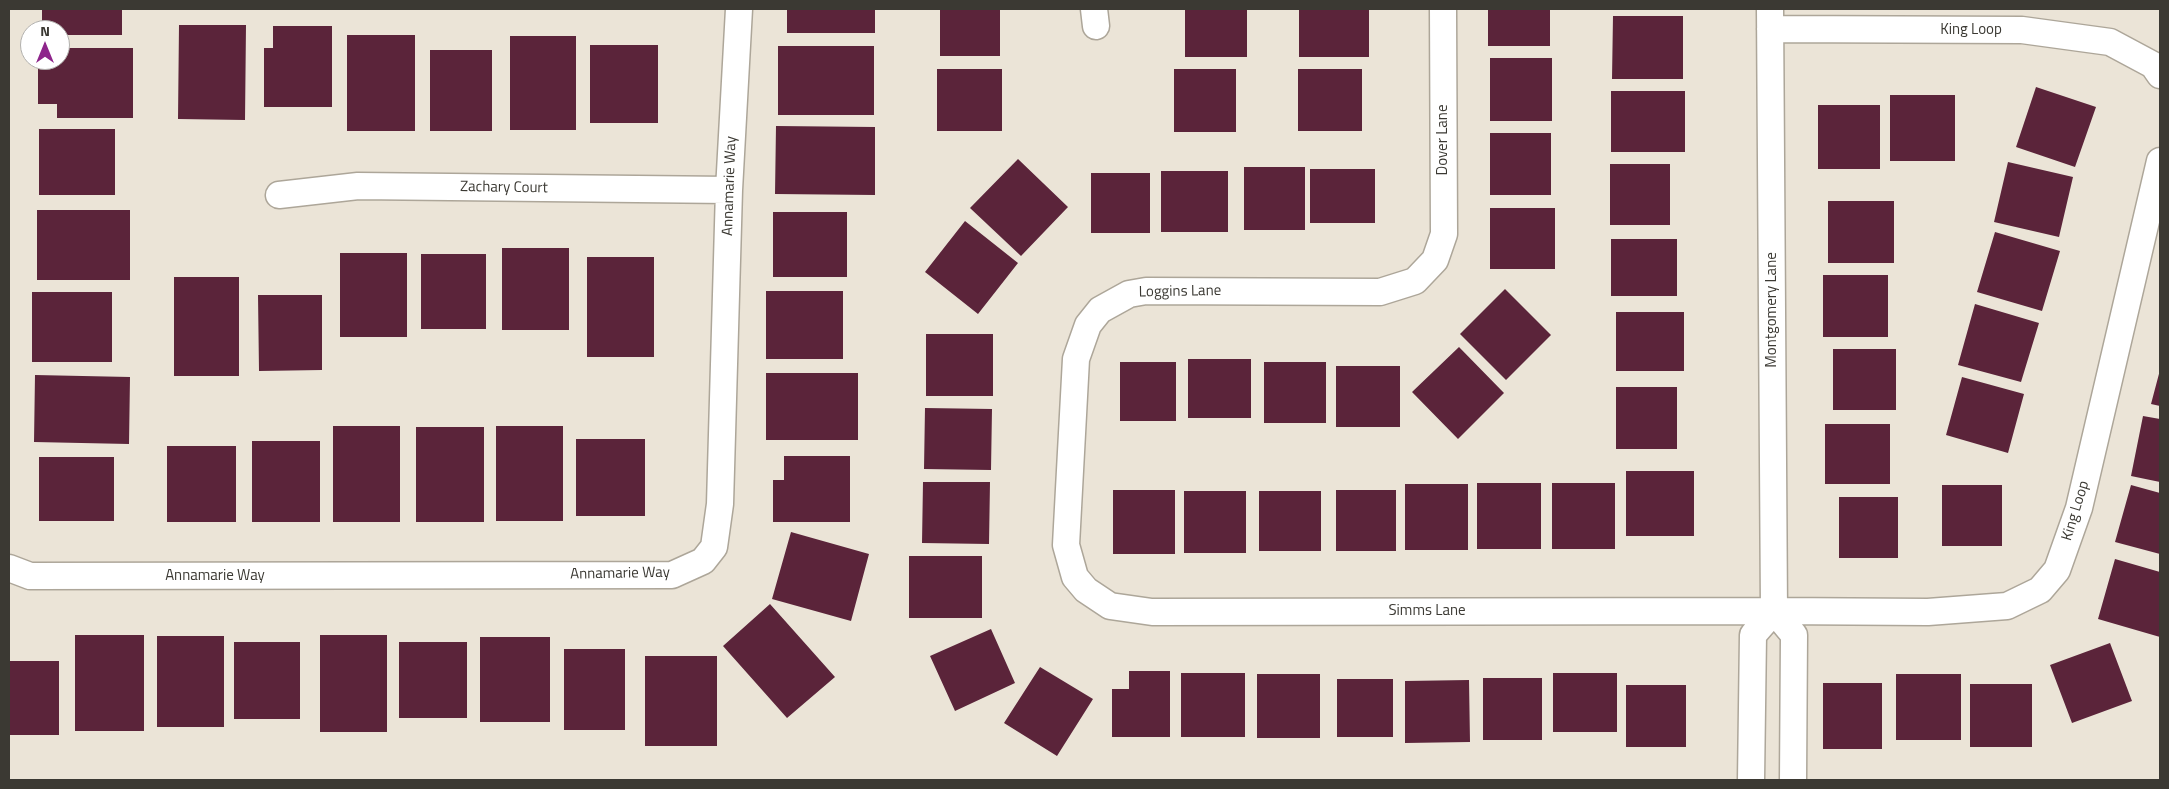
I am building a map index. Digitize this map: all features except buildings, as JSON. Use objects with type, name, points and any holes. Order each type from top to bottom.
[{"type":"street","name":"Annamarie Way","points":[[9,568],[30,576],[672,576],[703,561],[714,548],[720,504],[729,190],[739,9]]},
{"type":"street","name":"Dover Lane","points":[[1429,268],[1435,260],[1444,234],[1443,9]]},
{"type":"street","name":"King Loop","points":[[1770,19],[2022,30],[2110,42],[2153,65],[2160,75]]},
{"type":"street","name":"Montgomery Lane","points":[[1770,19],[1774,610]]},
{"type":"street","name":"King Loop","points":[[1774,610],[1928,612],[2007,606],[2040,590],[2057,570],[2079,508],[2160,161]]},
{"type":"street","name":"Zachary Court","points":[[278,195],[358,186],[729,190]]},
{"type":"street","name":"Loggins Lane","points":[[1086,590],[1075,577],[1066,545],[1076,359],[1088,325],[1100,310],[1129,294],[1146,291],[1380,292],[1415,281],[1429,268]]},
{"type":"street","name":"Simms Lane","points":[[1086,590],[1110,606],[1152,612],[1774,610]]},
{"type":"street","points":[[1751,780],[1753,635],[1774,610],[1794,635],[1793,780]]}]
